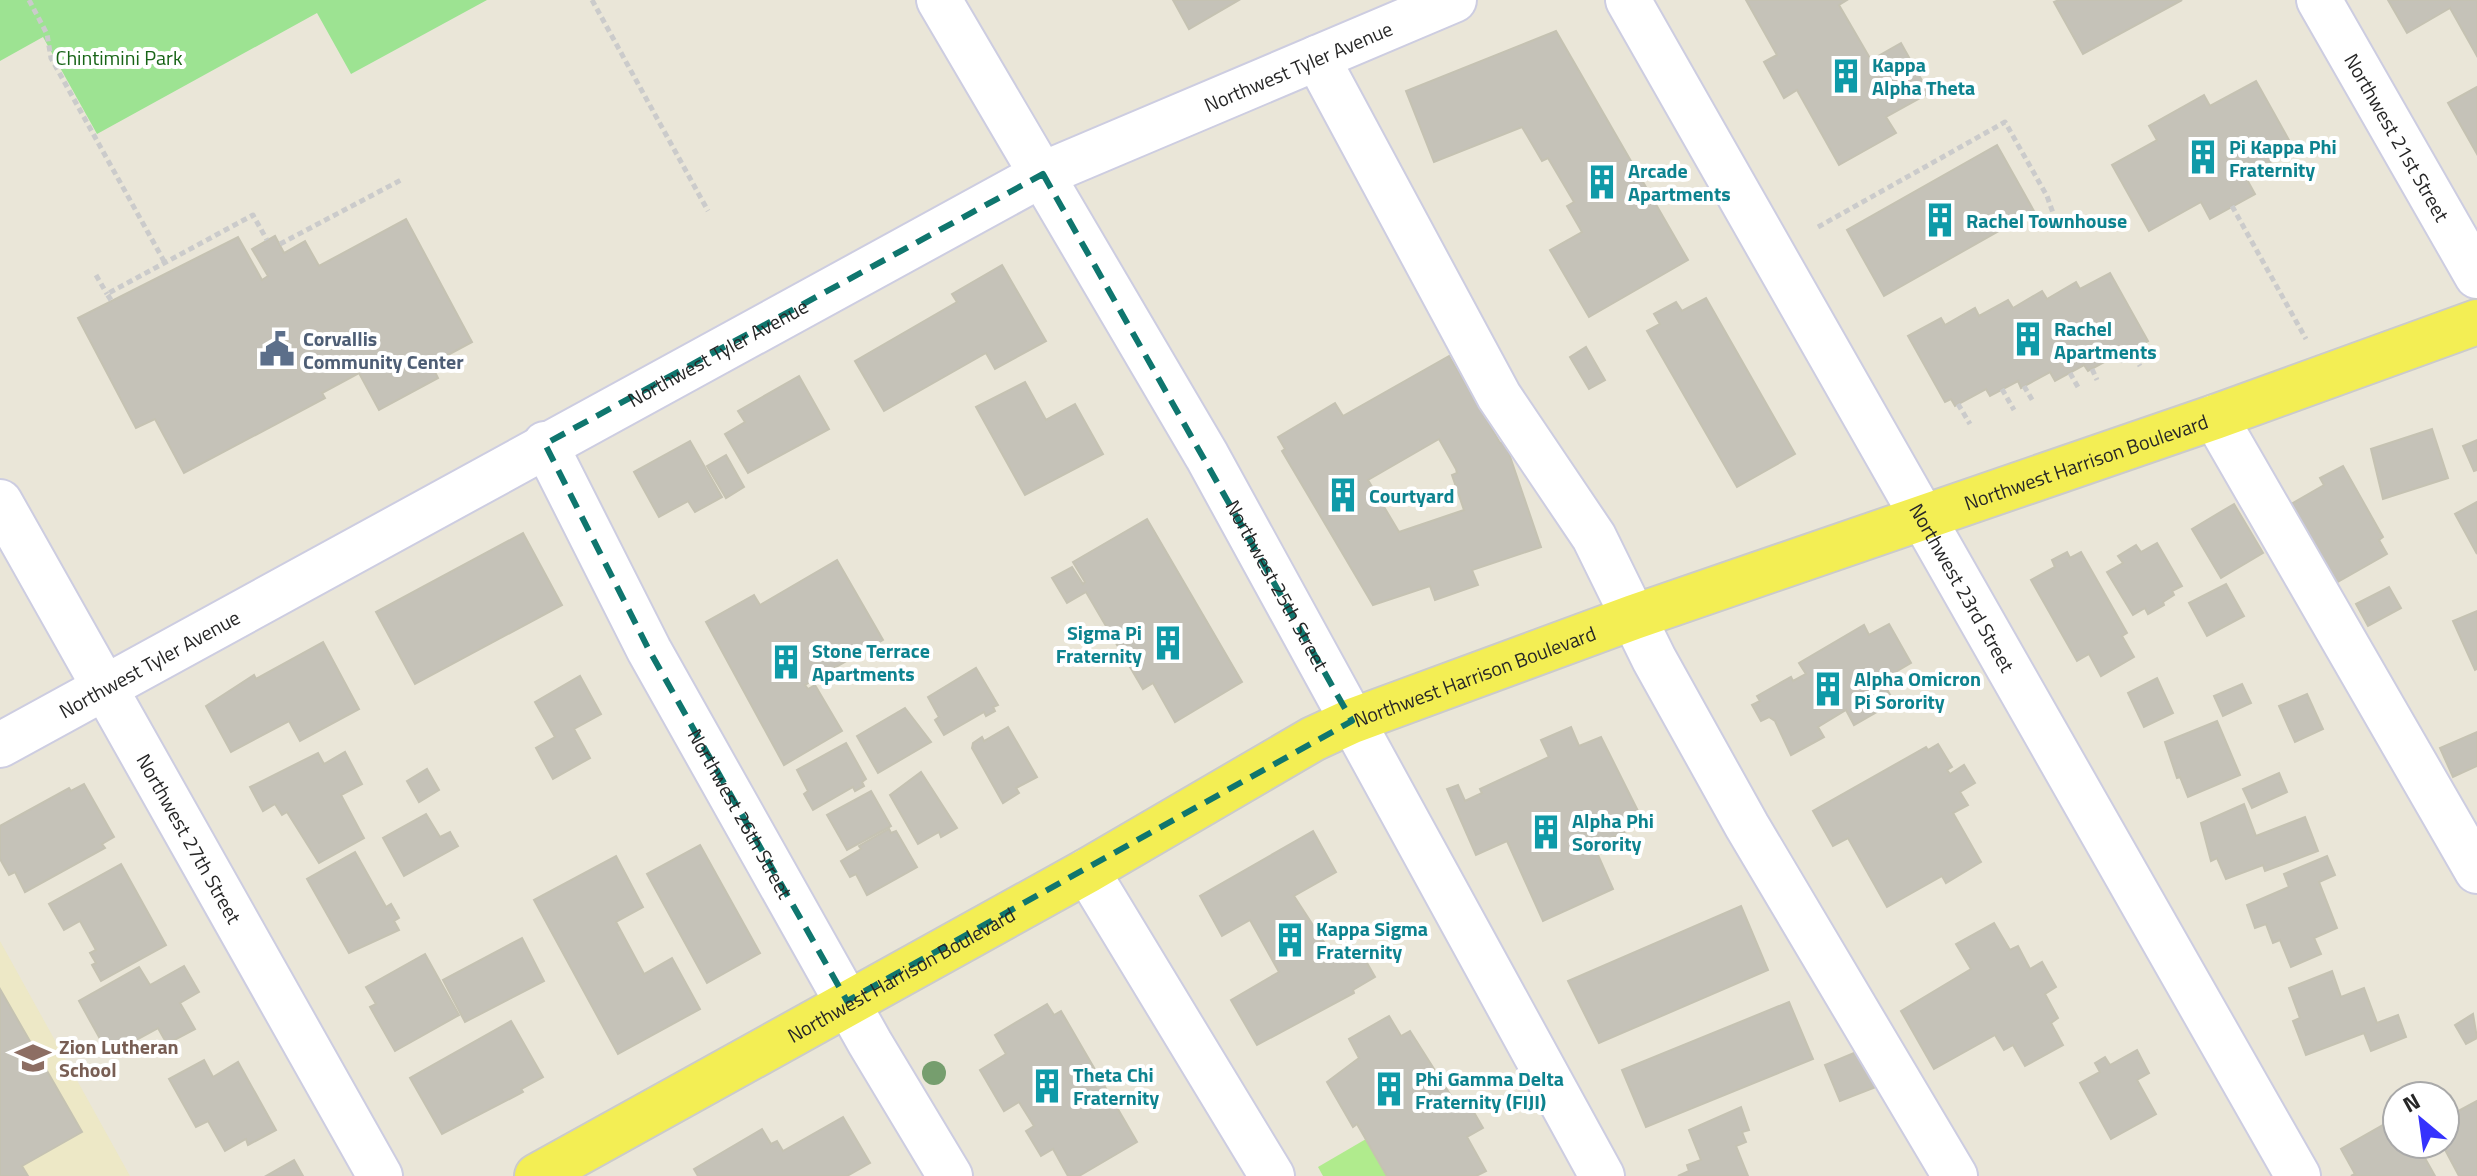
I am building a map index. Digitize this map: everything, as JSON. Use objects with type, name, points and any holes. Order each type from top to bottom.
[{"type":"main road","name":"Northwest Harrison Boulevard","points":[[537,1176],[847,1001],[1087,871],[1313,739],[1352,721],[1634,617],[2215,417],[2477,322]]},
{"type":"street","name":"Northwest 25th Street","points":[[939,0],[1207,456],[1602,1176]]},
{"type":"street","name":"Northwest Tyler Avenue","points":[[0,745],[1043,174],[1454,0]]},
{"type":"street","name":"Northwest 23rd Street","points":[[1628,0],[2298,1176]]},
{"type":"street","name":"Northwest 21st Street","points":[[2319,0],[2477,276]]},
{"type":"street","points":[[1317,58],[1499,396],[1594,537],[1747,826],[1955,1176]]},
{"type":"street","points":[[2215,417],[2477,871]]},
{"type":"street","name":"Northwest 26th Street","points":[[545,444],[649,650],[847,1001],[950,1176]]},
{"type":"street","name":"Northwest 27th Street","points":[[0,502],[380,1176]]},
{"type":"street","points":[[1087,871],[1272,1176]]},
{"type":"path","points":[[29,0],[47,34],[51,58],[165,263]]},
{"type":"path","points":[[592,0],[708,211]]},
{"type":"path","points":[[1818,227],[2005,122],[2047,196],[2059,230]]},
{"type":"path","points":[[280,244],[401,180]]},
{"type":"path","points":[[2232,206],[2327,376]]},
{"type":"path","points":[[96,275],[109,297],[253,215],[267,240]]},
{"type":"path","points":[[2134,356],[2140,366]]},
{"type":"path","points":[[2092,369],[2097,380]]},
{"type":"path","points":[[2070,373],[2078,387]]},
{"type":"path","points":[[2024,386],[2034,403]]},
{"type":"path","points":[[2002,389],[2014,410]]},
{"type":"path","points":[[1958,404],[1970,424]]},
{"type":"highlighted area","points":[[1043,174],[1352,721],[847,1001],[649,650],[545,444]]},
{"type":"shaded area","name":"Zion Lutheran School","points":[[0,941],[130,1176],[0,1176]]},
{"type":"green space","name":"Chintimini Park","points":[[0,0],[487,0],[351,74],[317,13],[97,134],[43,37],[0,61]]},
{"type":"green space","points":[[1366,1139],[1387,1176],[1323,1176],[1318,1167]]},
{"type":"building","points":[[1173,0],[1239,0],[1189,29]]},
{"type":"building","name":"Kappa Alpha Theta","points":[[1746,0],[1847,0],[1839,5],[1871,60],[1901,43],[1929,93],[1886,117],[1896,133],[1839,165],[1797,90],[1784,98],[1764,62],[1777,55]]},
{"type":"building","points":[[2182,0],[2083,54],[2054,2]]},
{"type":"building","points":[[2388,0],[2477,0],[2477,56],[2450,8],[2407,33]]},
{"type":"building","name":"Arcade Apartments","points":[[1556,31],[1688,260],[1589,317],[1550,250],[1582,232],[1567,206],[1574,202],[1548,158],[1542,161],[1522,127],[1434,162],[1406,91]]},
{"type":"building","name":"Pi Kappa Phi Fraternity","points":[[2256,81],[2294,149],[2245,176],[2255,194],[2210,219],[2201,202],[2149,231],[2112,165],[2157,140],[2149,126],[2204,95],[2210,106]]},
{"type":"building","points":[[2477,87],[2477,154],[2448,103]]},
{"type":"building","name":"Rachel Townhouse","points":[[1997,145],[2034,211],[1884,296],[1847,230]]},
{"type":"building","name":"Corvallis Community Center","points":[[406,219],[472,342],[431,364],[438,378],[379,410],[359,373],[322,393],[325,398],[184,473],[155,419],[136,428],[78,318],[238,237],[262,280],[268,276],[252,249],[275,236],[284,253],[305,241],[319,266]]},
{"type":"building","points":[[1002,265],[1046,341],[995,369],[986,353],[884,411],[855,361],[957,302],[952,294]]},
{"type":"building","name":"Rachel Apartments","points":[[2110,273],[2148,341],[2141,345],[2144,350],[2122,362],[2117,355],[2088,371],[2084,365],[2055,381],[2050,372],[2021,388],[2018,381],[1990,396],[1986,389],[1955,406],[1951,399],[1945,402],[1908,336],[1941,318],[1945,325],[1975,308],[1979,316],[2008,300],[2013,308],[2042,291],[2047,299],[2076,282],[2080,289]]},
{"type":"building","points":[[1706,298],[1795,454],[1737,487],[1647,331],[1660,324],[1654,314],[1676,302],[1682,311]]},
{"type":"building","points":[[1586,347],[1605,380],[1589,389],[1570,357]]},
{"type":"building","name":"Courtyard","points":[[1449,356],[1500,443],[1505,442],[1541,547],[1472,570],[1478,585],[1435,600],[1430,586],[1373,605],[1282,451],[1285,449],[1278,437],[1335,403],[1343,416]],"holes":[[[1439,439],[1457,473],[1452,475],[1464,510],[1399,532],[1368,480]]]},
{"type":"building","points":[[799,376],[829,429],[748,473],[725,434],[745,422],[738,411]]},
{"type":"building","points":[[1025,382],[1046,420],[1075,404],[1103,454],[1025,495],[976,407]]},
{"type":"building","points":[[2432,429],[2448,478],[2383,499],[2371,449]]},
{"type":"building","points":[[2477,440],[2477,470],[2474,471],[2463,446]]},
{"type":"building","points":[[690,441],[722,497],[695,512],[688,501],[659,517],[634,472]]},
{"type":"building","points":[[726,455],[744,487],[726,498],[707,466]]},
{"type":"building","points":[[2343,466],[2383,537],[2379,540],[2387,554],[2336,583],[2291,504],[2324,485],[2320,478]]},
{"type":"building","points":[[2477,502],[2477,554],[2455,514]]},
{"type":"building","points":[[2234,504],[2263,553],[2221,578],[2192,529]]},
{"type":"building","name":"Sigma Pi Fraternity","points":[[1147,519],[1242,682],[1175,722],[1153,683],[1143,689],[1086,592],[1067,603],[1052,578],[1072,567],[1083,584],[1085,582],[1073,562]]},
{"type":"building","points":[[523,533],[562,605],[415,684],[376,612]]},
{"type":"building","points":[[2157,543],[2182,586],[2172,591],[2174,595],[2163,602],[2164,605],[2148,614],[2145,608],[2133,615],[2107,572],[2123,563],[2118,556],[2136,545],[2141,552]]},
{"type":"building","points":[[2067,552],[2070,558],[2081,552],[2127,633],[2122,636],[2134,657],[2101,676],[2089,654],[2077,661],[2031,580],[2055,567],[2052,560]]},
{"type":"building","name":"Stone Terrace Apartments","points":[[837,560],[883,640],[805,685],[808,689],[815,685],[842,731],[784,765],[706,622],[754,595],[760,605]]},
{"type":"building","points":[[2226,584],[2244,616],[2207,636],[2189,603]]},
{"type":"building","points":[[2389,587],[2401,608],[2368,626],[2356,604]]},
{"type":"building","points":[[2477,611],[2477,669],[2475,670],[2453,621]]},
{"type":"building","name":"Alpha Omicron Pi Sorority","points":[[1889,624],[1911,663],[1882,680],[1894,702],[1854,725],[1846,710],[1818,727],[1824,737],[1791,755],[1775,721],[1769,717],[1761,721],[1752,705],[1760,701],[1757,696],[1791,677],[1793,681],[1806,674],[1799,663],[1864,625],[1869,635]]},
{"type":"building","points":[[323,642],[359,709],[300,741],[289,721],[231,752],[206,706],[254,675],[256,679]]},
{"type":"building","points":[[976,668],[998,705],[986,716],[984,712],[944,735],[935,720],[939,717],[928,697]]},
{"type":"building","points":[[580,676],[601,714],[574,729],[590,758],[553,779],[536,748],[555,737],[535,702]]},
{"type":"building","points":[[2157,678],[2173,713],[2144,727],[2128,693]]},
{"type":"building","points":[[2242,684],[2251,703],[2223,716],[2214,696]]},
{"type":"building","points":[[2307,694],[2323,729],[2295,742],[2279,706]]},
{"type":"building","points":[[905,708],[931,742],[878,773],[857,736]]},
{"type":"building","points":[[2217,721],[2240,775],[2188,797],[2180,777],[2177,778],[2165,742]]},
{"type":"building","points":[[1008,727],[1037,777],[1016,788],[1019,793],[1003,803],[972,748],[973,743],[982,737],[984,741]]},
{"type":"building","name":"Alpha Phi Sorority","points":[[1571,727],[1579,746],[1601,737],[1644,823],[1594,846],[1613,889],[1543,921],[1507,841],[1476,855],[1447,789],[1458,785],[1465,801],[1482,793],[1480,789],[1549,757],[1541,740]]},
{"type":"building","points":[[2477,732],[2477,766],[2453,777],[2440,748]]},
{"type":"building","points":[[846,743],[866,779],[862,782],[864,786],[855,791],[853,787],[813,810],[804,794],[808,791],[797,770]]},
{"type":"building","points":[[1938,744],[1952,767],[1947,770],[1950,774],[1964,765],[1975,783],[1960,792],[1968,805],[1953,813],[1981,862],[1946,883],[1942,876],[1887,907],[1848,838],[1833,846],[1813,811],[1926,747],[1928,750]]},
{"type":"building","points":[[345,752],[362,784],[341,795],[364,838],[319,863],[287,812],[282,815],[275,804],[263,811],[250,787],[318,753],[324,764]]},
{"type":"building","points":[[427,769],[439,790],[419,802],[407,781]]},
{"type":"building","points":[[921,772],[957,828],[941,837],[939,832],[918,844],[890,795]]},
{"type":"building","points":[[2279,773],[2287,792],[2252,808],[2243,789]]},
{"type":"building","points":[[84,784],[114,837],[102,844],[105,848],[25,892],[15,872],[9,875],[0,859],[0,826],[69,788],[71,791]]},
{"type":"building","points":[[871,791],[891,826],[847,850],[827,815]]},
{"type":"building","points":[[2244,804],[2256,836],[2305,817],[2318,851],[2265,871],[2263,865],[2226,879],[2217,858],[2211,861],[2201,823]]},
{"type":"building","points":[[426,814],[440,837],[450,832],[458,846],[404,876],[383,838]]},
{"type":"building","points":[[889,829],[891,833],[896,831],[917,867],[867,895],[856,874],[850,877],[841,861],[861,849],[859,846]]},
{"type":"building","name":"Kappa Sigma Fraternity","points":[[1313,831],[1336,872],[1294,896],[1337,962],[1359,949],[1375,977],[1353,990],[1354,993],[1257,1045],[1231,1000],[1279,972],[1250,920],[1222,936],[1200,896]]},
{"type":"building","points":[[700,845],[760,953],[707,983],[647,874]]},
{"type":"building","points":[[355,852],[386,907],[391,904],[399,918],[394,921],[399,930],[349,953],[307,879]]},
{"type":"building","points":[[616,856],[643,907],[616,922],[644,974],[672,958],[700,1009],[618,1054],[534,900]]},
{"type":"building","points":[[2327,856],[2335,875],[2319,882],[2337,928],[2314,938],[2321,954],[2291,967],[2280,940],[2273,943],[2266,924],[2255,928],[2247,905],[2289,887],[2284,874]]},
{"type":"building","points":[[121,864],[166,945],[101,981],[92,965],[96,963],[90,953],[96,950],[80,921],[64,930],[49,904]]},
{"type":"building","points":[[1741,906],[1768,970],[1599,1043],[1568,981]]},
{"type":"building","points":[[1994,923],[2010,950],[2018,946],[2030,969],[2042,962],[2056,987],[2045,994],[2058,1018],[2051,1023],[2063,1045],[2025,1066],[2013,1045],[2004,1050],[1995,1035],[1934,1069],[1901,1011],[1971,969],[1956,944]]},
{"type":"building","points":[[522,938],[544,981],[465,1022],[443,980]]},
{"type":"building","points":[[425,954],[459,1015],[395,1051],[370,1007],[376,1004],[366,987]]},
{"type":"building","points":[[184,966],[199,992],[180,1003],[195,1029],[167,1044],[158,1028],[109,1055],[79,1001],[139,967],[150,985]]},
{"type":"building","points":[[2332,971],[2341,997],[2364,988],[2377,1023],[2398,1015],[2406,1037],[2371,1051],[2364,1033],[2306,1055],[2293,1021],[2300,1018],[2289,988]]},
{"type":"building","points":[[0,989],[82,1132],[22,1166],[28,1176],[0,1176]]},
{"type":"building","points":[[1789,1002],[1813,1059],[1646,1127],[1622,1070]]},
{"type":"building","name":"Theta Chi Fraternity","points":[[1047,1004],[1054,1015],[1061,1011],[1137,1142],[1079,1176],[1068,1176],[1053,1149],[1041,1156],[1026,1131],[1034,1126],[1019,1102],[1004,1111],[980,1070],[1006,1054],[995,1035]]},
{"type":"building","points":[[2473,1014],[2477,1038],[2466,1044],[2455,1025]]},
{"type":"building","name":"Phi Gamma Delta Fraternity (FIJI)","points":[[1389,1016],[1401,1036],[1410,1031],[1455,1102],[1465,1097],[1483,1128],[1467,1137],[1486,1171],[1476,1176],[1387,1176],[1357,1124],[1353,1127],[1327,1082],[1359,1058],[1349,1039]]},
{"type":"building","points":[[511,1021],[543,1077],[521,1089],[523,1092],[442,1134],[410,1078]]},
{"type":"building","points":[[1861,1050],[1876,1087],[1840,1101],[1825,1065]]},
{"type":"building","points":[[2137,1050],[2149,1073],[2137,1080],[2156,1114],[2111,1139],[2080,1083],[2100,1072],[2095,1063],[2105,1057],[2110,1065]]},
{"type":"building","points":[[204,1060],[213,1077],[238,1062],[276,1130],[248,1145],[246,1139],[225,1151],[208,1121],[196,1127],[169,1079]]},
{"type":"building","points":[[2477,1101],[2477,1176],[2459,1176],[2450,1160],[2461,1160],[2461,1110]]},
{"type":"building","points":[[1741,1107],[1749,1130],[1742,1132],[1746,1142],[1736,1146],[1748,1176],[1678,1176],[1689,1171],[1687,1165],[1701,1160],[1689,1130]]},
{"type":"building","points":[[843,1117],[870,1163],[847,1176],[698,1176],[694,1169],[762,1129],[771,1144],[777,1141],[783,1151]]},
{"type":"building","points":[[2381,1126],[2381,1160],[2426,1160],[2435,1176],[2351,1176],[2355,1174],[2341,1149]]},
{"type":"building","points":[[294,1160],[303,1176],[266,1176]]},
{"type":"place","name":"Kappa Alpha Theta","points":[[1846,76]]},
{"type":"place","name":"Pi Kappa Phi Fraternity","points":[[2203,157]]},
{"type":"place","name":"Arcade Apartments","points":[[1602,182]]},
{"type":"place","name":"Rachel Townhouse","points":[[1940,220]]},
{"type":"place","name":"Rachel Apartments","points":[[2028,339]]},
{"type":"place","name":"Corvallis Community Center","points":[[277,349]]},
{"type":"place","name":"Courtyard","points":[[1343,495]]},
{"type":"place","name":"Sigma Pi Fraternity","points":[[1168,643]]},
{"type":"place","name":"Stone Terrace Apartments","points":[[786,662]]},
{"type":"place","name":"Alpha Omicron Pi Sorority","points":[[1828,689]]},
{"type":"place","name":"Alpha Phi Sorority","points":[[1546,832]]},
{"type":"place","name":"Kappa Sigma Fraternity","points":[[1290,940]]},
{"type":"place","name":"Zion Lutheran School","points":[[33,1058]]},
{"type":"place","name":"Theta Chi Fraternity","points":[[1047,1086]]},
{"type":"place","name":"Phi Gamma Delta Fraternity (FIJI)","points":[[1389,1089]]}]
